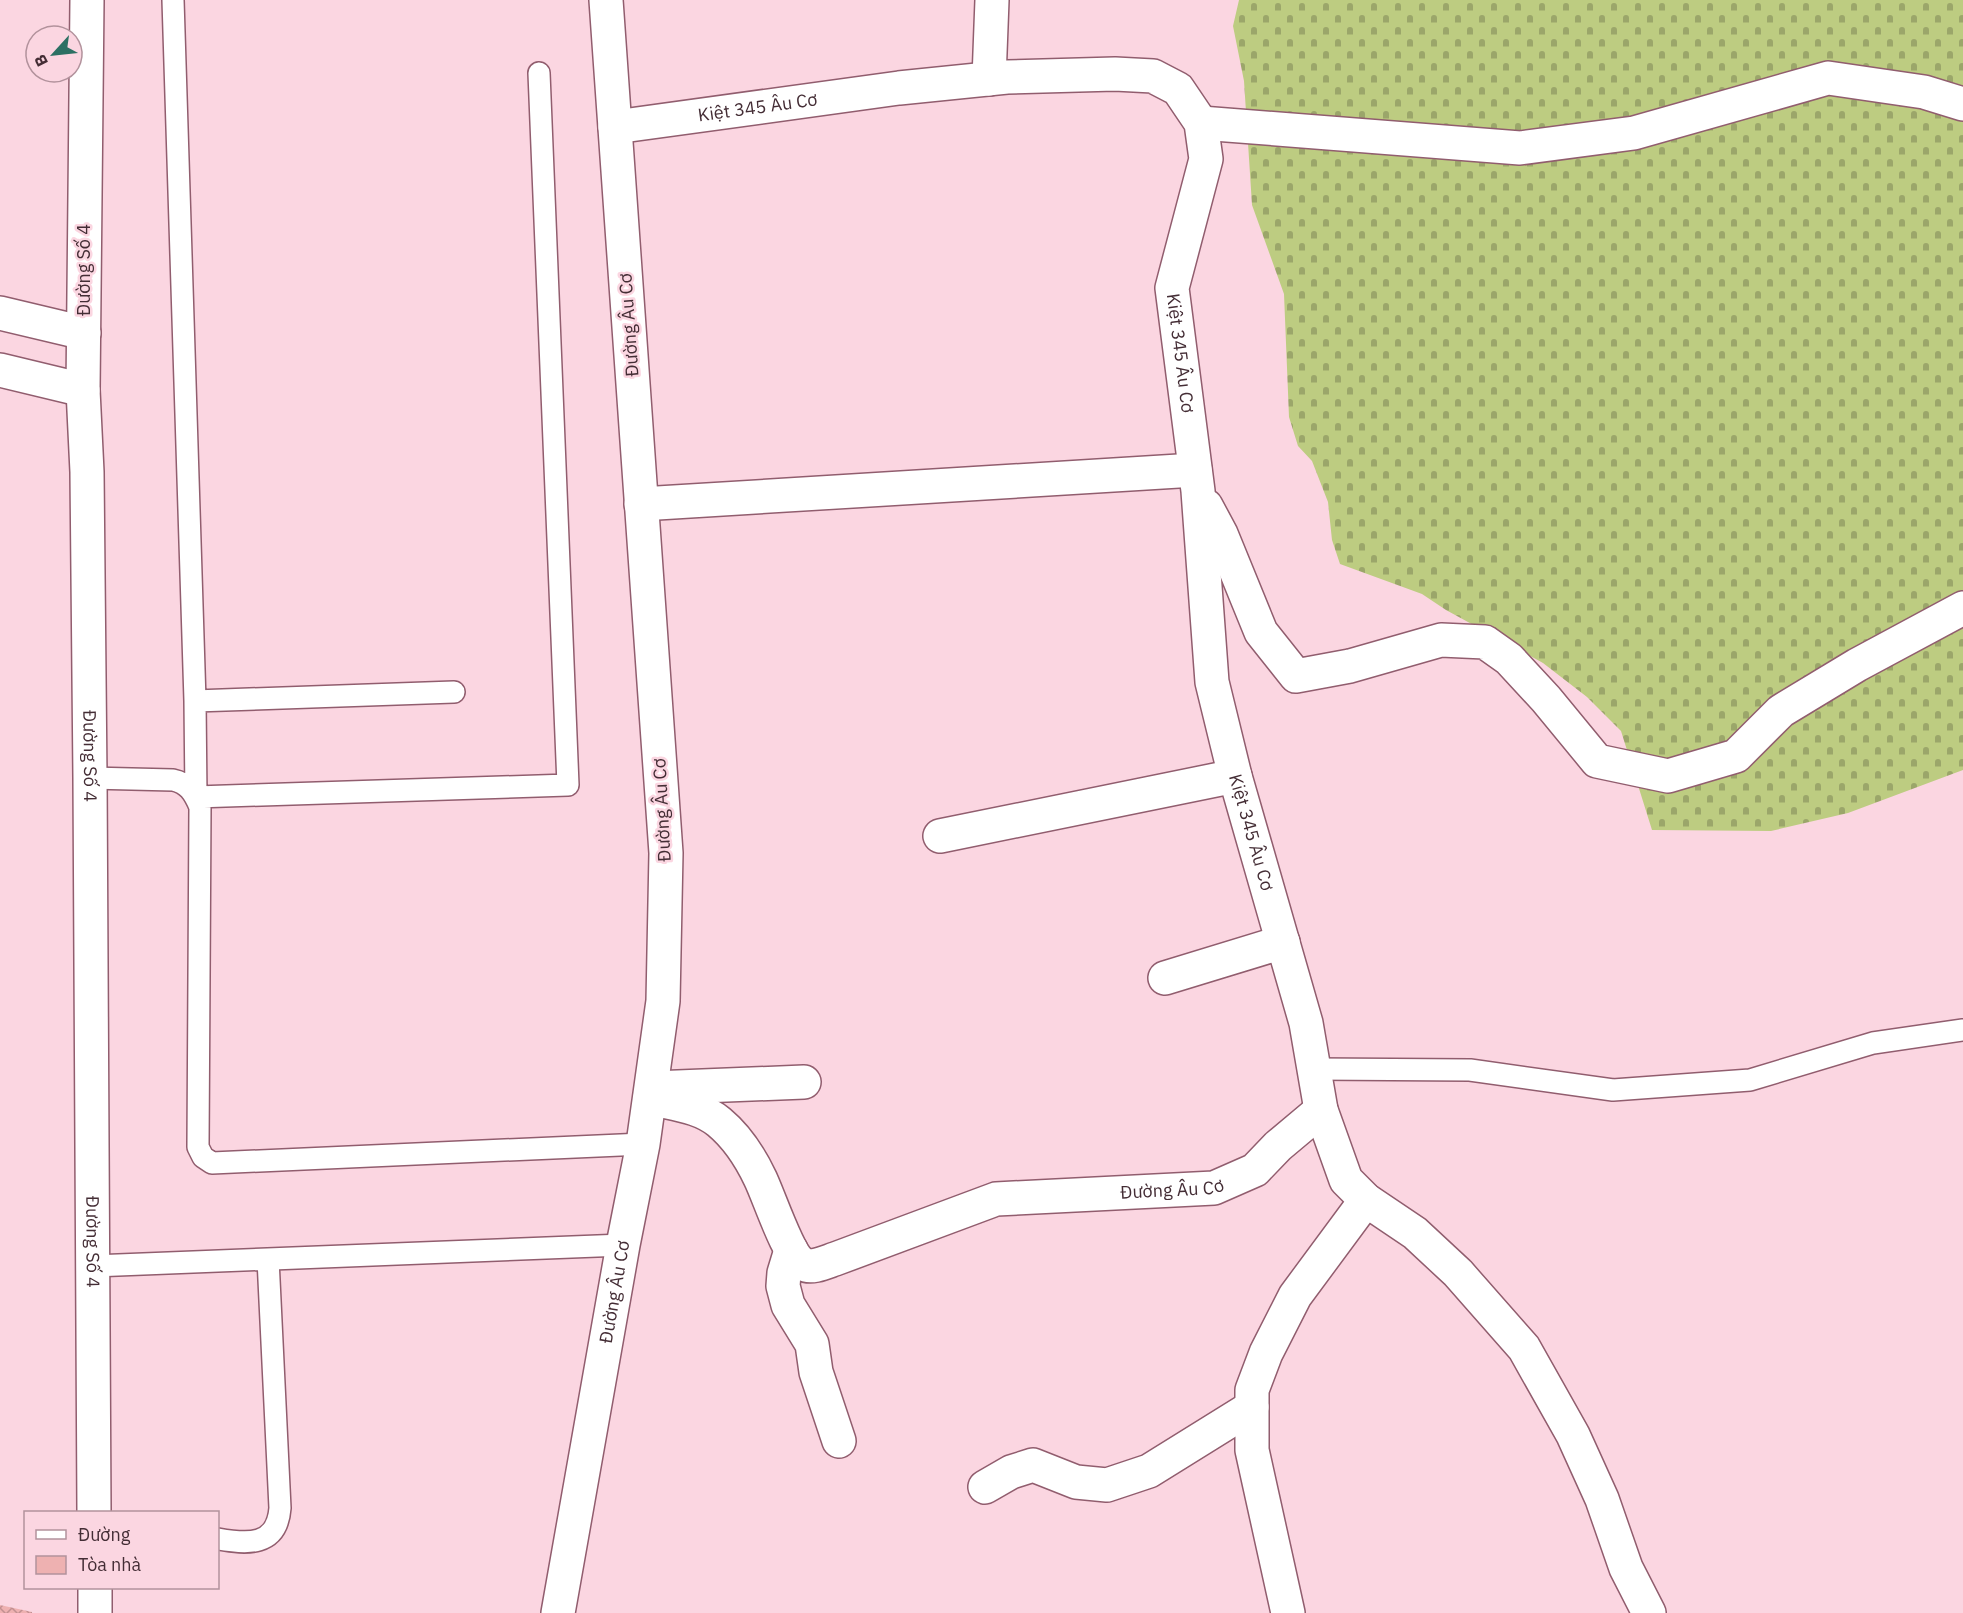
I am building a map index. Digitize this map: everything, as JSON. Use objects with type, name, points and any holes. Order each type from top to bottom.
[{"type":"street","name":"Đường Số 4","points":[[87,0],[83,390],[87,472],[94,1511]]},
{"type":"street","name":"Đường Âu Cơ","points":[[558,1613],[643,1144],[663,1001],[666,853],[606,0]]},
{"type":"street","points":[[989,79],[992,0]]},
{"type":"street","name":"Kiệt 345 Âu Cơ","points":[[615,127],[899,88],[989,79],[1115,74],[1153,76],[1178,89],[1201,123],[1206,159],[1172,288],[1196,480],[1212,682],[1235,776],[1306,1023],[1321,1110],[1356,1190]]},
{"type":"street","points":[[1201,123],[1520,148],[1634,133],[1828,78],[1924,92],[1963,104]]},
{"type":"street","points":[[0,313],[84,333]]},
{"type":"street","points":[[0,370],[83,390]]},
{"type":"street","points":[[641,504],[1196,480],[1261,632],[1296,676],[1350,666],[1441,640],[1485,642],[1509,659],[1546,699],[1597,761],[1668,776],[1736,756],[1781,711],[1857,665],[1963,608]]},
{"type":"street","points":[[940,836],[1235,776]]},
{"type":"street","points":[[1165,978],[1283,942]]},
{"type":"street","points":[[650,1093],[804,1082]]},
{"type":"street","points":[[650,1093],[701,1110],[718,1121],[744,1150],[760,1177],[791,1250],[783,1286],[788,1305],[812,1344],[816,1372],[839,1441]]},
{"type":"street","name":"Đường Âu Cơ","points":[[791,1250],[801,1263],[809,1266],[835,1259],[996,1199],[1214,1188],[1255,1170],[1278,1146],[1321,1110]]},
{"type":"street","points":[[1288,1613],[1252,1450],[1252,1390],[1266,1353],[1295,1296],[1356,1190],[1415,1233],[1458,1273],[1524,1348],[1573,1435],[1602,1499],[1626,1568],[1649,1613]]},
{"type":"street","points":[[985,1487],[1011,1472],[1033,1465],[1076,1482],[1107,1485],[1149,1471],[1252,1407]]},
{"type":"street","points":[[95,1589],[95,1613]]},
{"type":"lane","points":[[173,0],[196,797],[200,807],[198,1147],[203,1157],[212,1163],[643,1144]]},
{"type":"lane","points":[[90,778],[173,780],[182,782],[196,797],[568,785],[539,73]]},
{"type":"lane","points":[[195,701],[454,692]]},
{"type":"lane","points":[[1314,1069],[1470,1070],[1614,1090],[1750,1080],[1874,1043],[1963,1030]]},
{"type":"lane","points":[[93,1266],[623,1245]]},
{"type":"lane","points":[[219,1539],[244,1543],[255,1542],[274,1530],[279,1520],[268,1259]]},
{"type":"green space","points":[[1239,0],[1963,0],[1963,770],[1848,813],[1771,831],[1652,830],[1621,731],[1587,697],[1543,663],[1446,610],[1422,594],[1340,564],[1332,540],[1328,502],[1312,461],[1298,446],[1289,417],[1284,294],[1252,205],[1244,81],[1233,26]]},
{"type":"building","points":[[0,1605],[32,1612],[32,1613],[0,1613]]}]
